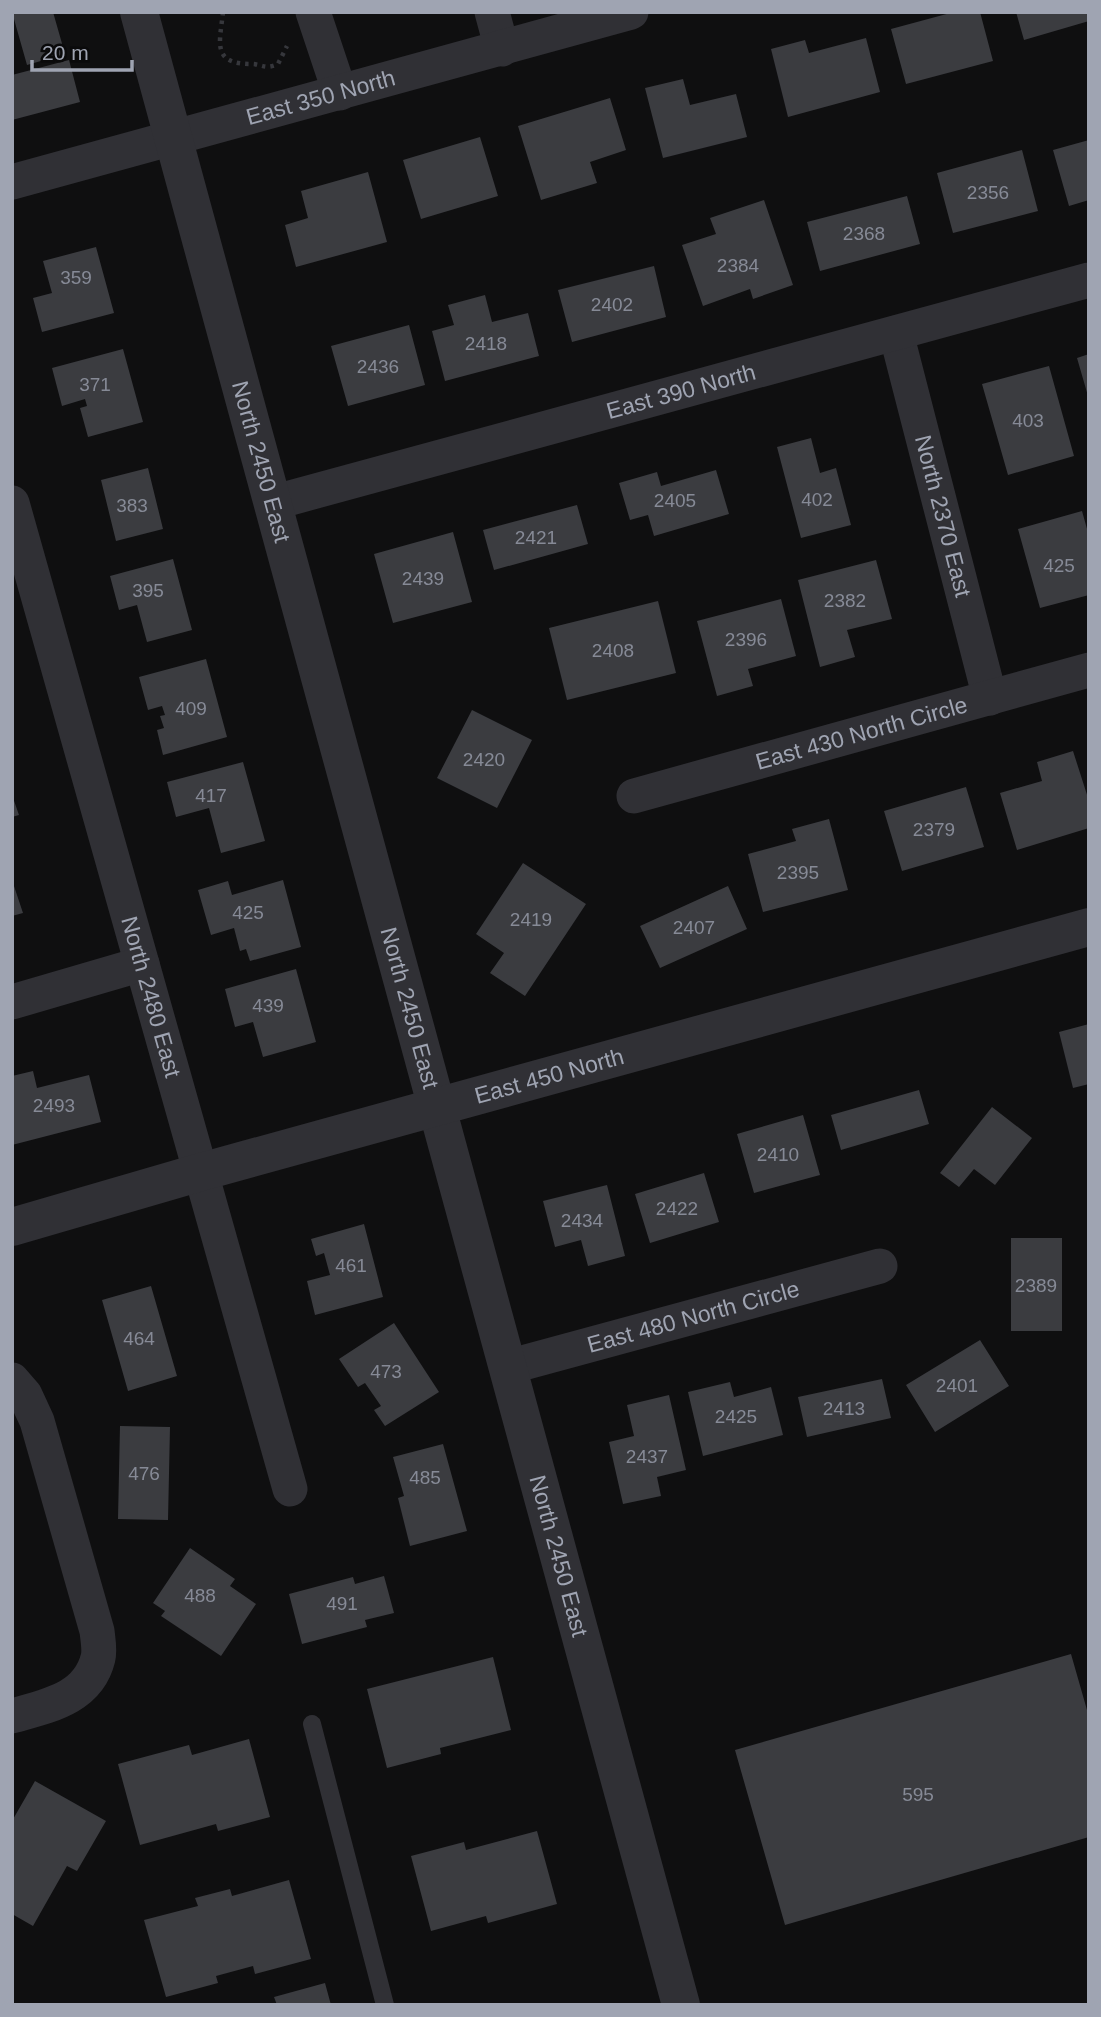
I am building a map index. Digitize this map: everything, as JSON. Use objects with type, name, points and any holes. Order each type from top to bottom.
[{"type":"street","name":"North 2450 East","points":[[139,12],[681,2005]]},
{"type":"street","points":[[313,12],[340,93]]},
{"type":"street","points":[[492,12],[502,49]]},
{"type":"street","name":"East 350 North","points":[[12,182],[631,12]]},
{"type":"street","name":"East 390 North","points":[[272,503],[1089,281]]},
{"type":"street","name":"North 2370 East","points":[[896,333],[990,698]]},
{"type":"street","name":"North 2480 East","points":[[12,503],[290,1489]]},
{"type":"street","name":"East 430 North Circle","points":[[635,796],[1089,670]]},
{"type":"street","name":"East 450 North","points":[[12,1227],[201,1172],[1089,927]]},
{"type":"street","points":[[12,1002],[142,964]]},
{"type":"street","name":"East 480 North Circle","points":[[508,1367],[880,1266]]},
{"type":"street","points":[[12,1380],[24,1395],[37,1421],[97,1631],[98,1656],[90,1677],[77,1692],[55,1704],[12,1716]]},
{"type":"lane","points":[[312,1724],[385,2005]]},
{"type":"path","points":[[223,12],[220,44],[224,58],[231,62],[269,68],[278,64],[285,54],[287,44],[295,42]]},
{"type":"building","points":[[12,12],[53,12],[65,54],[27,65]]},
{"type":"building","points":[[954,12],[980,12],[993,61],[906,84],[891,29]]},
{"type":"building","points":[[1016,12],[1089,12],[1089,21],[1024,40]]},
{"type":"building","points":[[866,38],[880,92],[788,117],[771,49],[805,40],[809,53]]},
{"type":"building","points":[[69,60],[80,102],[12,120],[12,75]]},
{"type":"building","points":[[683,79],[690,105],[736,94],[747,137],[663,158],[645,88]]},
{"type":"building","points":[[610,98],[626,150],[590,162],[597,183],[541,200],[518,126]]},
{"type":"building","points":[[480,137],[498,196],[421,219],[403,160]]},
{"type":"building","points":[[1089,140],[1089,200],[1069,206],[1053,150]]},
{"type":"building","points":[[1022,150],[1038,211],[953,233],[937,173]]},
{"type":"building","points":[[368,172],[387,242],[296,267],[285,225],[308,218],[301,191]]},
{"type":"building","points":[[907,196],[920,244],[820,271],[807,222]]},
{"type":"building","points":[[764,200],[793,285],[753,299],[750,289],[703,306],[682,245],[716,234],[710,218]]},
{"type":"building","points":[[96,247],[114,313],[42,332],[33,298],[52,293],[43,261]]},
{"type":"building","points":[[654,266],[666,317],[572,342],[558,290]]},
{"type":"building","points":[[485,295],[492,322],[528,313],[539,356],[445,381],[432,331],[454,325],[448,305]]},
{"type":"building","points":[[409,325],[425,385],[348,406],[331,346]]},
{"type":"building","points":[[123,349],[143,422],[88,437],[80,408],[87,406],[85,399],[62,406],[52,368]]},
{"type":"building","points":[[1089,354],[1089,396],[1088,396],[1077,358]]},
{"type":"building","points":[[1049,366],[1074,456],[1008,475],[982,384]]},
{"type":"building","points":[[811,438],[820,473],[836,468],[851,525],[801,538],[777,447]]},
{"type":"building","points":[[148,468],[163,529],[116,541],[101,480]]},
{"type":"building","points":[[716,470],[729,514],[654,536],[648,515],[630,520],[619,483],[657,472],[661,486]]},
{"type":"building","points":[[577,505],[588,544],[494,570],[483,530]]},
{"type":"building","points":[[1082,511],[1089,536],[1089,595],[1040,608],[1018,529]]},
{"type":"building","points":[[453,532],[472,602],[393,623],[374,554]]},
{"type":"building","points":[[173,559],[192,630],[147,642],[137,605],[119,610],[110,576]]},
{"type":"building","points":[[876,560],[892,619],[847,630],[855,657],[820,667],[798,580]]},
{"type":"building","points":[[781,599],[796,656],[748,669],[753,686],[717,696],[697,621]]},
{"type":"building","points":[[658,601],[676,673],[567,700],[549,628]]},
{"type":"building","points":[[206,659],[227,737],[163,755],[157,730],[164,728],[160,716],[165,715],[162,706],[148,710],[139,677]]},
{"type":"building","points":[[472,710],[532,740],[497,808],[437,778]]},
{"type":"building","points":[[1073,751],[1089,801],[1089,828],[1017,850],[1000,793],[1042,781],[1037,762]]},
{"type":"building","points":[[243,762],[265,841],[221,853],[209,808],[176,817],[167,782]]},
{"type":"building","points":[[966,787],[984,847],[902,871],[884,811]]},
{"type":"building","points":[[12,795],[19,815],[12,817]]},
{"type":"building","points":[[829,819],[848,890],[763,912],[748,854],[796,841],[792,829]]},
{"type":"building","points":[[523,863],[586,904],[525,996],[490,973],[504,953],[476,934]]},
{"type":"building","points":[[12,880],[23,913],[12,916]]},
{"type":"building","points":[[283,880],[301,947],[250,961],[246,949],[240,951],[234,928],[211,935],[198,890],[228,881],[232,895]]},
{"type":"building","points":[[728,886],[747,929],[660,968],[640,926]]},
{"type":"building","points":[[296,969],[316,1042],[263,1057],[253,1022],[235,1027],[225,989]]},
{"type":"building","points":[[1089,1024],[1089,1084],[1073,1088],[1059,1032]]},
{"type":"building","points":[[33,1071],[37,1088],[89,1075],[101,1122],[12,1145],[12,1076]]},
{"type":"building","points":[[919,1090],[929,1124],[841,1150],[831,1115]]},
{"type":"building","points":[[992,1107],[1032,1138],[995,1185],[974,1169],[959,1187],[940,1173]]},
{"type":"building","points":[[803,1115],[820,1175],[754,1193],[737,1134]]},
{"type":"building","points":[[704,1173],[719,1222],[650,1243],[635,1194]]},
{"type":"building","points":[[607,1185],[625,1256],[588,1266],[581,1240],[555,1247],[543,1201]]},
{"type":"building","points":[[364,1224],[383,1297],[315,1315],[307,1281],[330,1275],[324,1253],[316,1256],[311,1239]]},
{"type":"building","points":[[1011,1238],[1062,1238],[1062,1331],[1011,1331]]},
{"type":"building","points":[[151,1286],[177,1376],[128,1391],[102,1300]]},
{"type":"building","points":[[394,1323],[439,1392],[385,1426],[374,1410],[381,1406],[365,1383],[358,1387],[339,1359]]},
{"type":"building","points":[[980,1340],[1009,1386],[935,1432],[906,1385]]},
{"type":"building","points":[[882,1379],[891,1418],[807,1437],[798,1397]]},
{"type":"building","points":[[730,1382],[734,1397],[771,1387],[783,1435],[703,1456],[688,1392]]},
{"type":"building","points":[[669,1395],[686,1470],[657,1477],[661,1496],[623,1504],[609,1442],[634,1436],[627,1405]]},
{"type":"building","points":[[120,1426],[170,1427],[168,1520],[118,1519]]},
{"type":"building","points":[[443,1444],[467,1531],[410,1546],[398,1498],[404,1496],[393,1457]]},
{"type":"building","points":[[190,1548],[235,1579],[230,1586],[256,1604],[221,1656],[161,1616],[165,1611],[153,1603]]},
{"type":"building","points":[[384,1576],[394,1613],[365,1620],[367,1627],[302,1644],[289,1594],[353,1577],[355,1584]]},
{"type":"building","points":[[1071,1654],[1089,1717],[1089,1837],[785,1925],[735,1750]]},
{"type":"building","points":[[493,1657],[511,1730],[440,1748],[441,1754],[387,1768],[367,1689]]},
{"type":"building","points":[[249,1739],[270,1817],[218,1831],[216,1824],[140,1845],[118,1764],[189,1745],[192,1755]]},
{"type":"building","points":[[35,1781],[106,1821],[77,1871],[67,1866],[33,1926],[12,1914],[12,1821]]},
{"type":"building","points":[[537,1831],[557,1904],[488,1923],[486,1916],[431,1931],[411,1856],[464,1842],[466,1850]]},
{"type":"building","points":[[289,1880],[311,1959],[255,1974],[253,1966],[216,1976],[218,1983],[166,1997],[144,1920],[198,1906],[195,1898],[230,1889],[232,1896]]},
{"type":"building","points":[[325,1983],[331,2005],[277,2005],[274,1997]]}]
